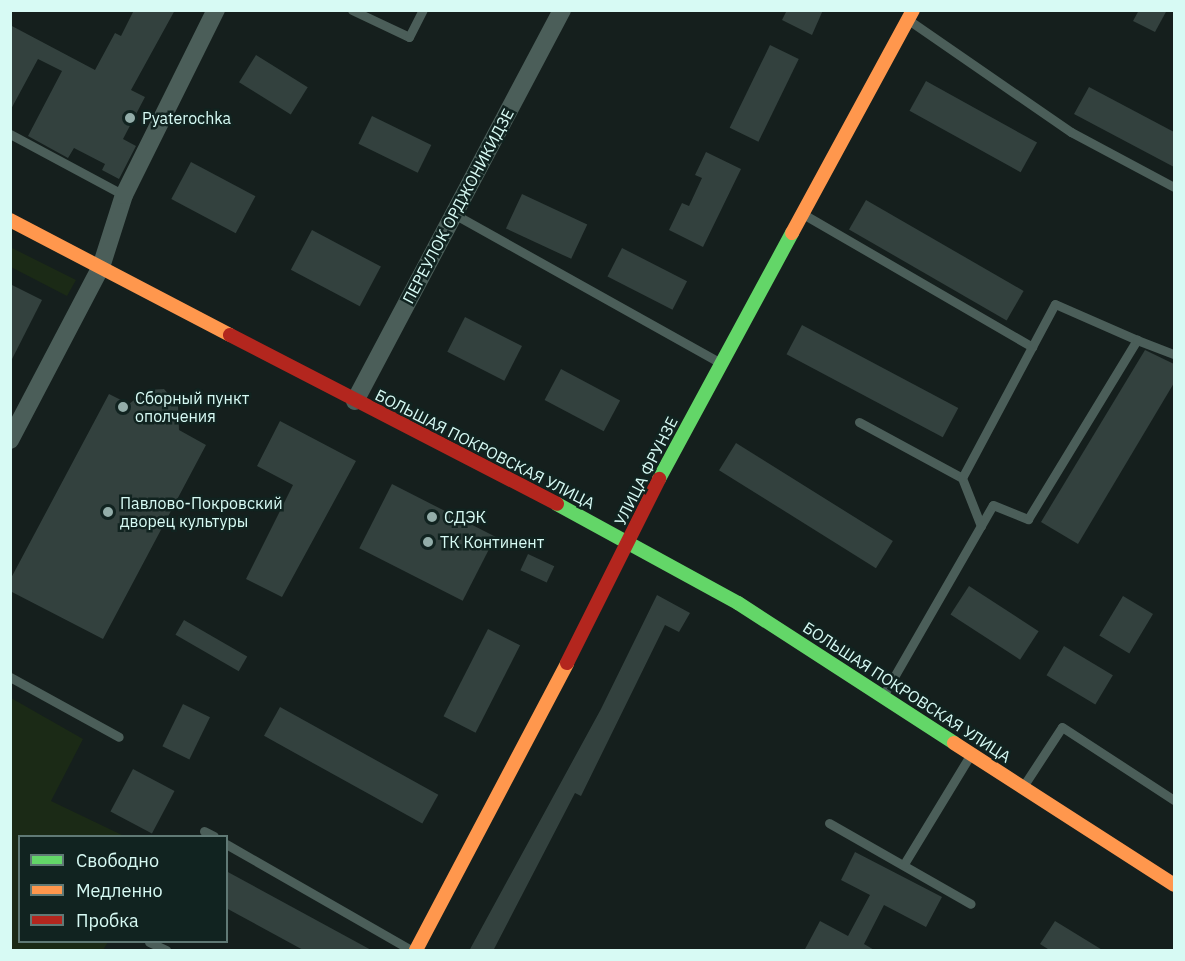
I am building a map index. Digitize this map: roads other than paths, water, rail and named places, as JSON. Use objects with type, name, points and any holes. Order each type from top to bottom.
[{"type":"main road","name":"УЛИЦА ФРУНЗЕ","points":[[416,951],[721,363],[910,15]]},
{"type":"main road","name":"БОЛЬШАЯ ПОКРОВСКАЯ УЛИЦА","points":[[10,220],[629,542],[738,603],[972,752],[1174,885]]},
{"type":"street","points":[[10,440],[101,267],[124,195],[216,10]]},
{"type":"street","name":"ПЕРЕУЛОК ОРДЖОНИКИДЗЕ","points":[[355,401],[562,10]]},
{"type":"lane","points":[[352,10],[410,37],[423,10]]},
{"type":"lane","points":[[910,15],[1071,132],[1174,186]]},
{"type":"lane","points":[[10,134],[124,195]]},
{"type":"lane","points":[[454,214],[721,363]]},
{"type":"lane","points":[[803,214],[1032,347]]},
{"type":"lane","points":[[962,478],[1055,304],[1174,354]]},
{"type":"lane","points":[[883,696],[993,505],[1028,519],[1137,340]]},
{"type":"lane","points":[[859,422],[962,478],[981,526]]},
{"type":"lane","points":[[10,677],[119,737]]},
{"type":"lane","points":[[1023,787],[1062,727],[1174,800]]},
{"type":"lane","points":[[904,864],[972,752]]},
{"type":"lane","points":[[829,823],[971,903]]},
{"type":"lane","points":[[204,831],[211,835]]},
{"type":"lane","points":[[228,845],[411,951]]},
{"type":"lane","points":[[150,943],[166,951]]},
{"type":"place","name":"Pyaterochka","points":[[130,118]]},
{"type":"place","name":"Сборный пункт ополчения","points":[[123,407]]},
{"type":"place","name":"Павлово-Покровский дворец культуры","points":[[108,512]]},
{"type":"place","name":"СДЭК","points":[[432,517]]},
{"type":"place","name":"ТК Континент","points":[[428,542]]}]
